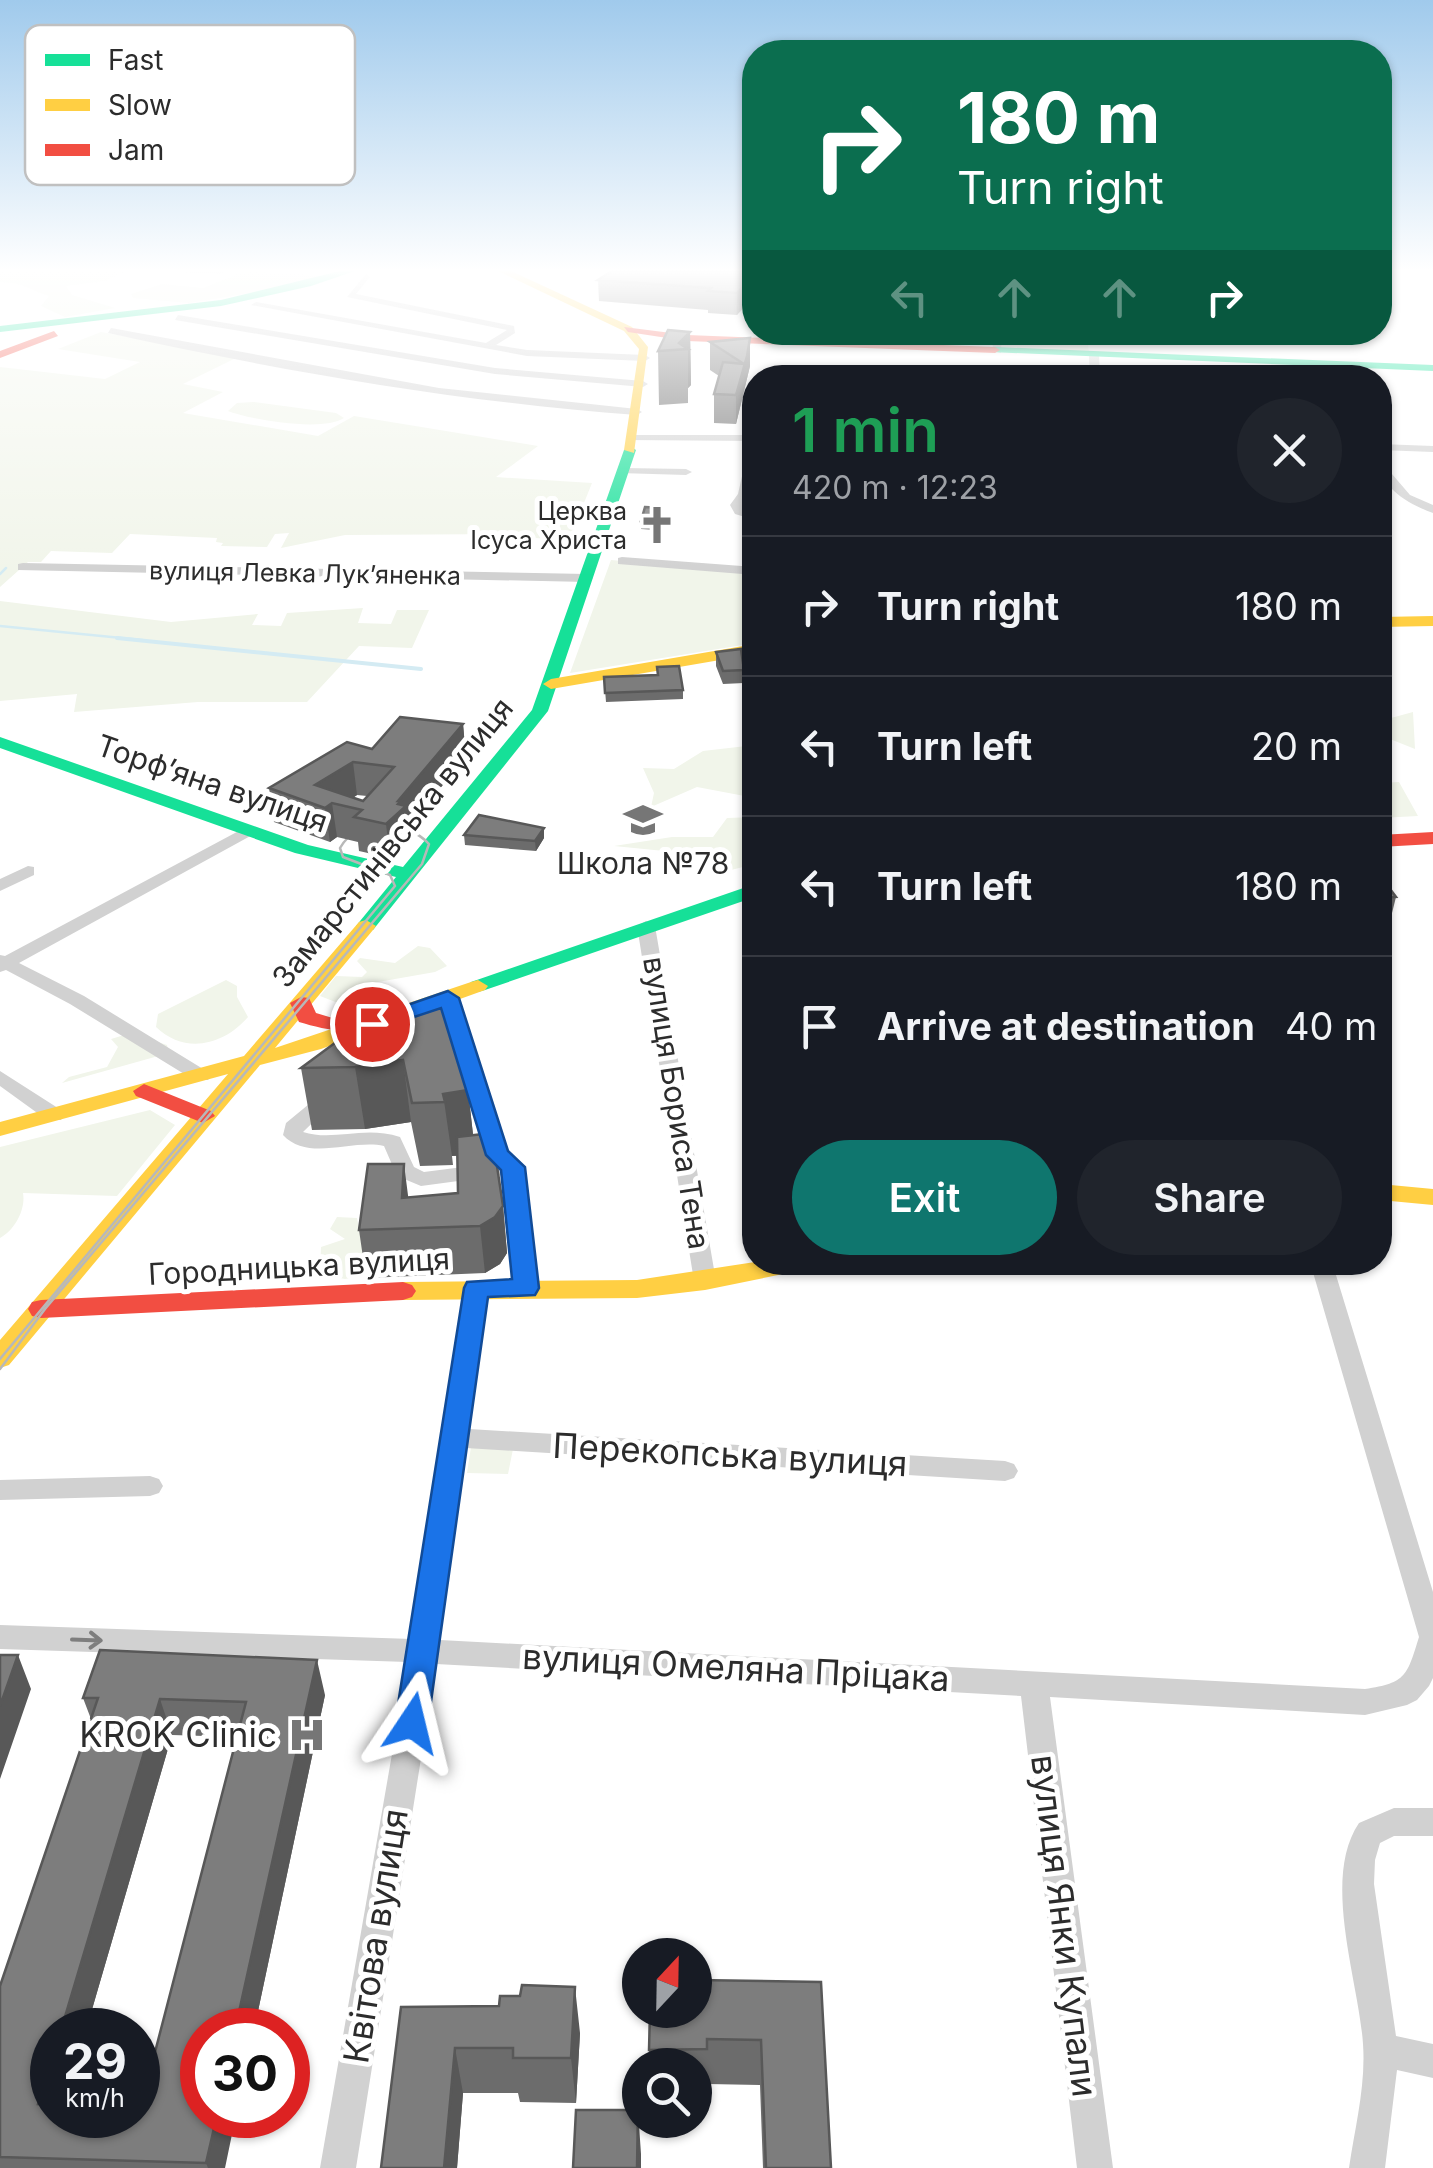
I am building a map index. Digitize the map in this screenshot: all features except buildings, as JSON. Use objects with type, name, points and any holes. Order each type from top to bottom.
[{"type":"main road","name":"Замарстинівська вулиця","points":[[0,1358],[528,728],[551,684],[593,565],[632,438],[644,372]]},
{"type":"main road","points":[[1392,622],[1433,622]]},
{"type":"main road","points":[[551,684],[742,651]]},
{"type":"main road","name":"Торфʼяна вулиця","points":[[0,742],[302,849],[407,874]]},
{"type":"main road","points":[[1392,840],[1433,838]]},
{"type":"main road","points":[[0,1130],[248,1063],[448,998],[742,894]]},
{"type":"main road","points":[[301,1003],[307,1017],[319,1023],[348,1026],[460,988],[485,984]]},
{"type":"main road","points":[[144,1092],[203,1116]]},
{"type":"main road","points":[[1392,1193],[1433,1196]]},
{"type":"main road","name":"Городницька вулиця","points":[[41,1309],[476,1288],[637,1289],[742,1274]]},
{"type":"main road","name":"Замарстинівська вулиця","points":[[0,1372],[20,1336]]},
{"type":"street","points":[[328,372],[592,410],[638,412]]},
{"type":"street","points":[[509,372],[643,384]]},
{"type":"street","points":[[632,438],[742,442]]},
{"type":"street","points":[[1392,447],[1433,449]]},
{"type":"street","points":[[622,471],[686,472]]},
{"type":"street","points":[[1392,479],[1406,498],[1433,509]]},
{"type":"street","points":[[622,561],[742,571]]},
{"type":"street","name":"вулиця Левка Лукʼяненка","points":[[23,568],[593,565]]},
{"type":"street","points":[[2,963],[248,831]]},
{"type":"street","points":[[0,886],[28,871]]},
{"type":"street","name":"вулиця Бориса Тена","points":[[646,926],[705,1282]]},
{"type":"street","points":[[2,963],[77,1000],[201,1076]]},
{"type":"street","points":[[448,998],[453,1038],[498,1155],[513,1167]]},
{"type":"street","points":[[0,1077],[54,1116]]},
{"type":"street","points":[[348,1085],[293,1128],[293,1135],[313,1140],[382,1137],[393,1142],[405,1171],[421,1180],[513,1167]]},
{"type":"street","points":[[513,1167],[509,1196],[526,1288]]},
{"type":"street","points":[[1325,1275],[1433,1637]]},
{"type":"street","name":"Квітова вулиця","points":[[338,2168],[424,1651],[476,1288]]},
{"type":"street","name":"Перекопська вулиця","points":[[454,1438],[1005,1472]]},
{"type":"street","points":[[0,1490],[150,1486]]},
{"type":"street","name":"вулиця Омеляна Пріцака","points":[[0,1637],[424,1651],[1382,1700],[1398,1698],[1419,1681],[1433,1637]]},
{"type":"street","name":"вулиця Янки Купали","points":[[1034,1684],[1094,2168]]},
{"type":"street","points":[[1368,2168],[1380,2050],[1358,1876],[1364,1841],[1376,1827],[1390,1821],[1433,1822]]},
{"type":"street","points":[[1380,2050],[1433,2062]]},
{"type":"shaded area","points":[[0,372],[105,379],[119,372],[207,372],[183,384],[223,392],[183,413],[318,436],[354,416],[538,446],[496,477],[592,483],[568,543],[509,534],[345,535],[281,548],[289,533],[275,534],[267,547],[221,546],[223,543],[216,542],[217,538],[130,534],[112,553],[51,551],[41,562],[28,562],[0,587]]},
{"type":"shaded area","points":[[237,403],[336,413],[344,418],[304,424],[228,411]]},
{"type":"shaded area","points":[[611,560],[742,573],[742,645],[570,673]]},
{"type":"shaded area","points":[[0,601],[171,622],[258,614],[252,625],[281,626],[287,613],[363,608],[358,623],[391,624],[397,610],[429,610],[412,648],[359,646],[307,702],[198,702],[74,712],[77,694],[0,701]]},
{"type":"shaded area","points":[[1413,712],[1415,749],[1392,740],[1392,718]]},
{"type":"shaded area","points":[[742,746],[742,796],[697,787],[651,807],[654,793],[643,768],[674,769],[703,751]]},
{"type":"shaded area","points":[[1392,782],[1399,782],[1418,816],[1392,817]]},
{"type":"shaded area","points":[[742,817],[742,867],[723,872],[694,854],[614,846],[672,837],[713,837],[727,818]]},
{"type":"shaded area","points":[[418,946],[430,948],[447,966],[435,972],[378,982],[338,1003],[320,996],[336,976],[362,977],[367,972],[357,961],[360,958],[395,963]]},
{"type":"shaded area","points":[[226,980],[237,986],[237,997],[248,1017],[228,1034],[192,1044],[167,1036],[156,1027],[158,1014]]},
{"type":"shaded area","points":[[131,1033],[167,1045],[169,1053],[62,1083],[69,1077],[107,1067],[118,1047],[111,1039]]},
{"type":"shaded area","points":[[150,1110],[175,1125],[117,1196],[23,1193],[18,1218],[0,1238],[0,1147]]},
{"type":"shaded area","points":[[337,1217],[357,1218],[364,1255],[360,1276],[345,1279],[320,1274],[321,1247],[345,1239],[330,1229]]},
{"type":"shaded area","points":[[471,1447],[513,1449],[508,1474],[467,1473]]},
{"type":"waterway","points":[[0,574],[6,568]]},
{"type":"waterway","points":[[0,626],[142,640]]},
{"type":"waterway","points":[[117,638],[421,669]]},
{"type":"tram line","points":[[0,1359],[395,886],[390,875],[343,857],[340,848],[348,838],[358,830],[383,825],[420,836],[429,844],[422,864],[45,1309],[0,1369]]},
{"type":"traffic: fast","points":[[366,926],[540,711],[630,450]]},
{"type":"traffic: fast","points":[[0,742],[302,849],[407,874]]},
{"type":"traffic: fast","points":[[478,986],[742,895]]},
{"type":"traffic: slow","points":[[630,450],[641,372]]},
{"type":"traffic: slow","points":[[1392,622],[1433,621]]},
{"type":"traffic: slow","points":[[551,684],[742,651]]},
{"type":"traffic: slow","points":[[0,1358],[366,926]]},
{"type":"traffic: slow","points":[[0,1129],[313,1044],[478,986]]},
{"type":"traffic: slow","points":[[1392,1193],[1433,1197]]},
{"type":"traffic: slow","points":[[403,1291],[637,1289],[742,1273]]},
{"type":"traffic: jam","points":[[1392,840],[1433,838]]},
{"type":"traffic: jam","points":[[301,1003],[307,1017],[335,1026],[372,1018]]},
{"type":"traffic: jam","points":[[144,1091],[203,1116]]},
{"type":"traffic: jam","points":[[41,1309],[403,1291]]},
{"type":"place","name":"Церква Ісуса Христа","points":[[657,525]]},
{"type":"place","name":"Школа №78","points":[[643,820]]},
{"type":"place","name":"KROK Clinic","points":[[307,1735]]},
{"type":"route","points":[[372,1024],[448,998],[498,1155],[513,1167],[526,1280],[526,1288],[476,1288],[412,1723]]}]
